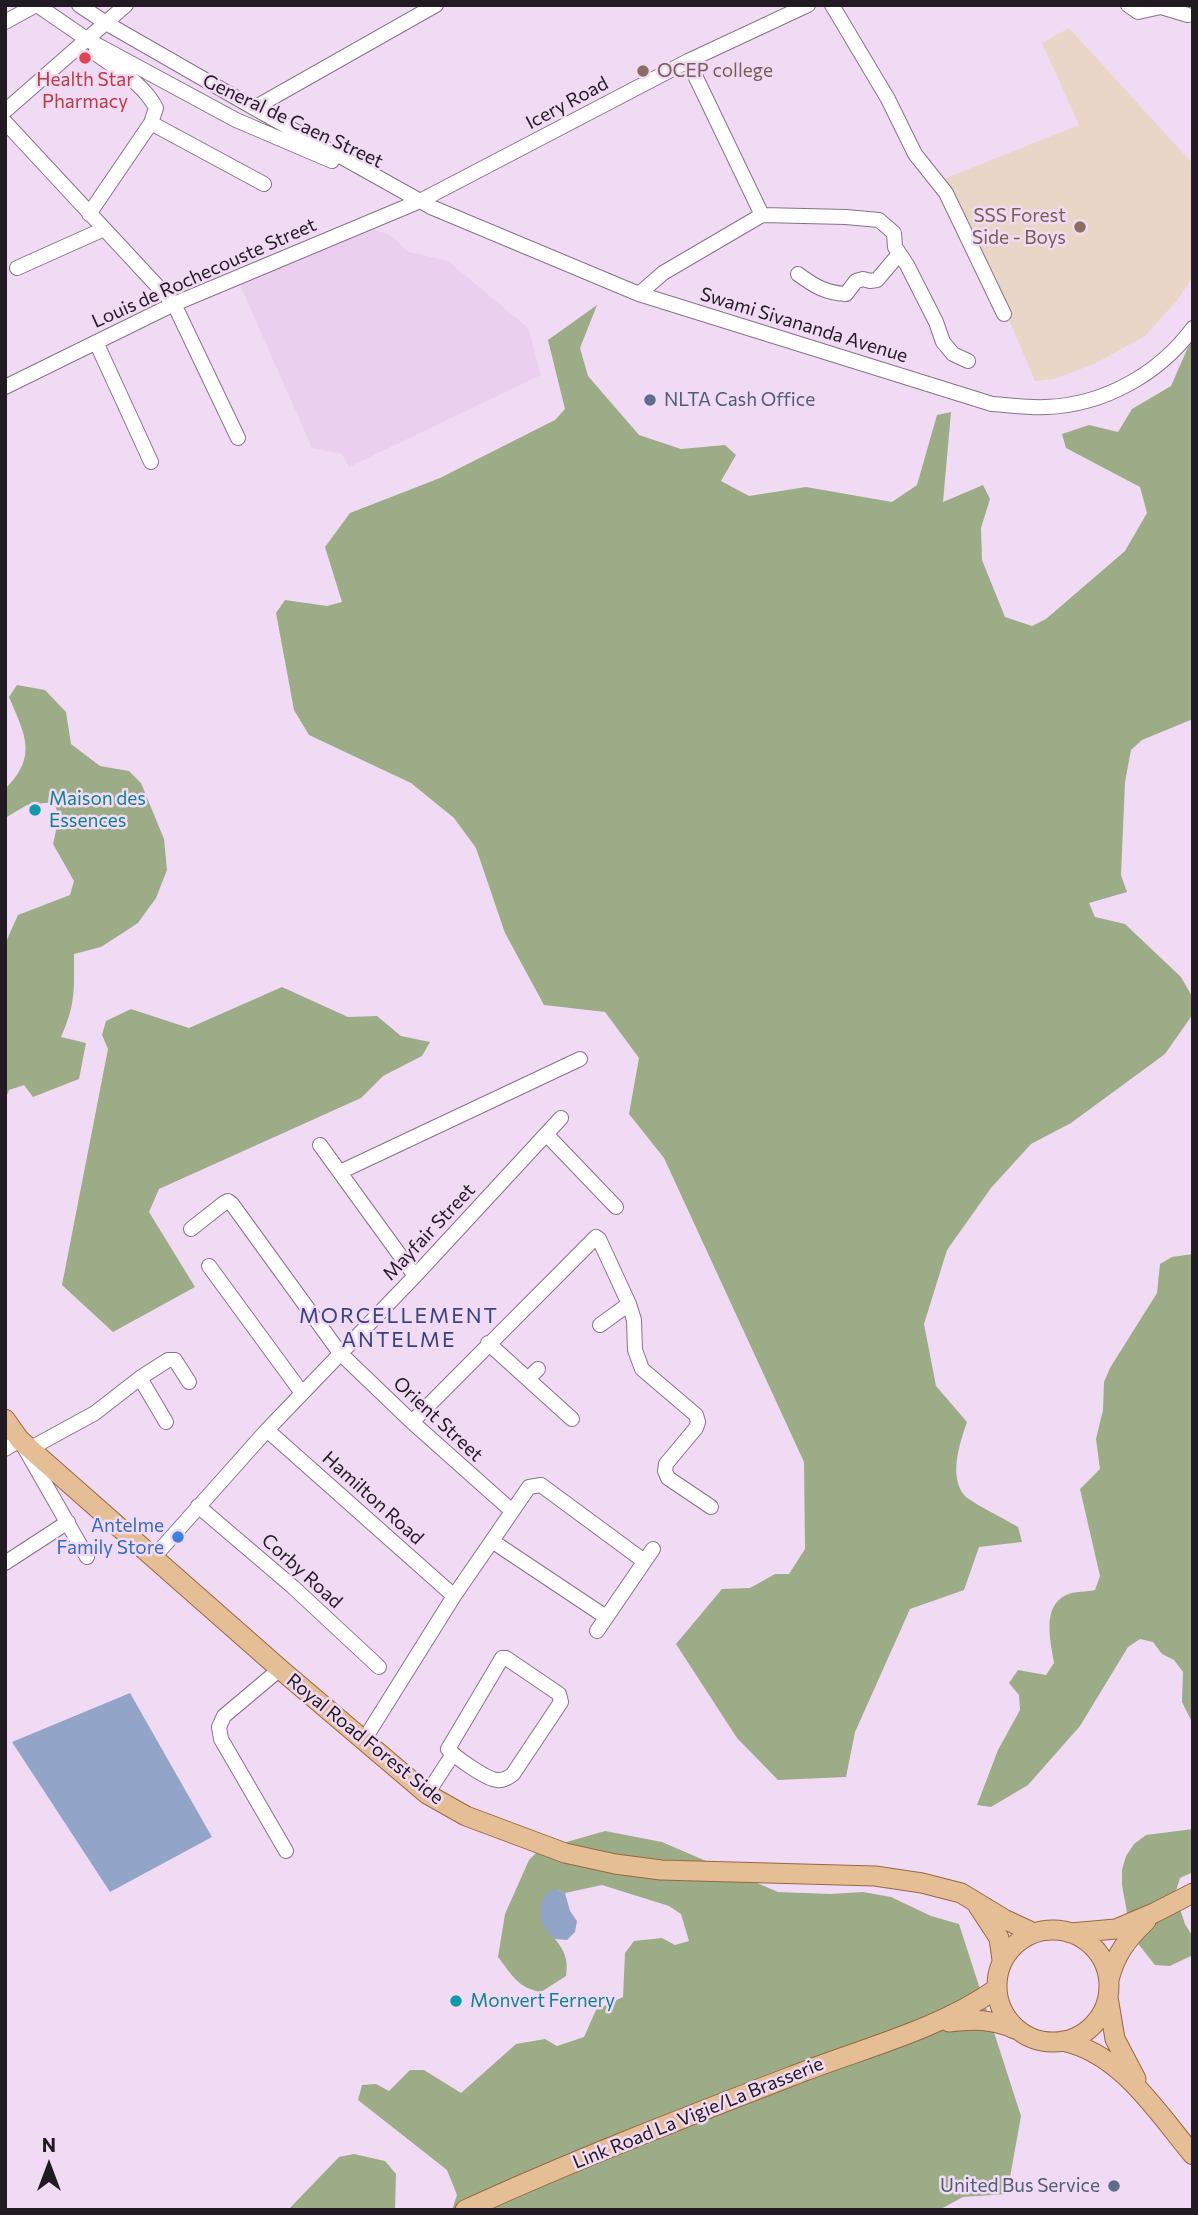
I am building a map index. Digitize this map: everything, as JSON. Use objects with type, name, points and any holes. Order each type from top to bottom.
[{"type":"main road","name":"Royal Road Forest Side","points":[[5,1419],[19,1446],[427,1794],[466,1816],[565,1853],[615,1864],[661,1870],[875,1876],[922,1883],[961,1893],[1004,1919],[1034,1933]]},
{"type":"main road","points":[[1070,1933],[1115,1929],[1193,1893]]},
{"type":"main road","points":[[975,1902],[999,1938],[1002,1960]]},
{"type":"main road","points":[[1062,2041],[1075,2038],[1096,2022],[1104,2010],[1113,1964],[1121,1948],[1154,1913]]},
{"type":"main road","points":[[1019,2031],[1003,2013],[996,1990],[997,1974],[1002,1960],[1016,1944],[1034,1933],[1058,1930],[1070,1933],[1092,1946],[1100,1956],[1115,2039],[1146,2098]]},
{"type":"main road","points":[[934,2023],[978,2003],[996,1990]]},
{"type":"main road","points":[[934,2023],[984,2020],[999,2022],[1039,2040],[1080,2045],[1103,2057],[1146,2098],[1193,2155]]},
{"type":"main road","name":"Link Road La Vigie/La Brasserie","points":[[465,2210],[666,2124],[934,2023]]},
{"type":"street","points":[[5,22],[36,5]]},
{"type":"street","name":"General de Caen Street","points":[[36,5],[85,42],[236,120],[398,190]]},
{"type":"street","name":"General de Caen Street","points":[[79,5],[398,190]]},
{"type":"street","points":[[5,111],[126,5]]},
{"type":"street","points":[[254,108],[436,5]]},
{"type":"street","name":"Icery Road","points":[[420,201],[783,11],[808,5]]},
{"type":"street","points":[[832,5],[888,99],[915,154],[946,193],[1003,314]]},
{"type":"street","points":[[1128,5],[1138,12],[1161,7],[1191,17]]},
{"type":"street","points":[[1175,5],[1191,17]]},
{"type":"street","points":[[85,42],[150,96],[156,108],[151,123],[89,214]]},
{"type":"street","points":[[688,61],[762,215]]},
{"type":"street","points":[[5,122],[174,304],[238,438]]},
{"type":"street","points":[[151,123],[264,184]]},
{"type":"street","name":"Swami Sivananda Avenue","points":[[398,190],[639,294],[992,404],[1045,408],[1078,403],[1122,388],[1154,368],[1179,347],[1193,328]]},
{"type":"street","name":"Louis de Rochecouste Street","points":[[5,387],[174,304],[420,201]]},
{"type":"street","points":[[639,294],[663,273],[762,215],[879,220],[894,233],[895,247],[936,322],[943,342],[953,354],[968,361]]},
{"type":"street","points":[[17,268],[104,229]]},
{"type":"street","points":[[798,274],[822,290],[846,294],[856,281],[877,280],[899,254]]},
{"type":"street","points":[[96,342],[151,462]]},
{"type":"street","points":[[340,1172],[580,1059]]},
{"type":"street","name":"Mayfair Street","points":[[153,1558],[267,1430],[561,1118]]},
{"type":"street","points":[[547,1135],[616,1207]]},
{"type":"street","points":[[320,1145],[415,1276]]},
{"type":"street","name":"Orient Street","points":[[191,1229],[224,1203],[228,1201],[232,1204],[340,1353],[412,1422],[512,1511]]},
{"type":"street","points":[[412,1422],[596,1237],[635,1320],[635,1350],[642,1369],[696,1415],[696,1428],[666,1464],[665,1471],[668,1478],[711,1507]]},
{"type":"street","points":[[209,1266],[302,1394]]},
{"type":"street","points":[[600,1325],[629,1304]]},
{"type":"street","points":[[488,1343],[533,1374],[572,1419]]},
{"type":"street","points":[[87,1557],[19,1446],[95,1413],[140,1378],[172,1359],[189,1382]]},
{"type":"street","points":[[140,1378],[166,1422]]},
{"type":"street","name":"Hamilton Road","points":[[267,1430],[454,1595]]},
{"type":"street","points":[[365,1740],[454,1595],[529,1487],[541,1485],[649,1555],[597,1631]]},
{"type":"street","name":"Corby Road","points":[[198,1506],[293,1587],[379,1667]]},
{"type":"street","points":[[5,1563],[68,1522]]},
{"type":"street","points":[[492,1541],[606,1617]]},
{"type":"street","points":[[502,1658],[506,1658],[559,1694],[561,1702],[513,1774],[506,1779],[488,1777],[453,1754],[448,1747],[502,1658]]},
{"type":"street","points":[[280,1669],[224,1716],[219,1727],[221,1739],[286,1851]]},
{"type":"street","points":[[427,1794],[453,1754]]},
{"type":"shaded area","name":"SSS Forest Side - Boys","points":[[1069,28],[1193,164],[1193,276],[1179,298],[1145,336],[1096,363],[1054,379],[1035,381],[944,179],[1079,125],[1042,43]]},
{"type":"shaded area","points":[[362,225],[390,235],[409,252],[448,261],[528,328],[541,375],[349,467],[342,454],[312,448],[237,278]]},
{"type":"green space","points":[[597,305],[580,348],[588,376],[639,435],[681,449],[725,445],[736,455],[721,481],[749,496],[806,487],[892,502],[917,485],[937,415],[951,412],[943,502],[983,485],[990,499],[981,528],[982,560],[1005,617],[1032,626],[1046,619],[1125,551],[1147,513],[1140,487],[1066,448],[1062,434],[1089,425],[1118,432],[1132,409],[1171,386],[1189,345],[1193,343],[1193,719],[1142,740],[1131,750],[1125,782],[1121,875],[1127,892],[1089,903],[1095,917],[1125,924],[1181,977],[1193,998],[1193,1014],[1165,1054],[1071,1123],[1031,1144],[991,1188],[947,1250],[924,1324],[936,1386],[967,1422],[957,1459],[957,1479],[965,1496],[1018,1527],[1022,1542],[979,1547],[964,1590],[910,1609],[855,1732],[846,1777],[778,1780],[737,1738],[676,1644],[722,1589],[750,1588],[775,1574],[789,1574],[805,1549],[804,1462],[664,1158],[629,1114],[639,1058],[605,1012],[544,1005],[505,933],[476,848],[454,818],[411,783],[309,735],[294,710],[276,613],[285,600],[327,606],[342,602],[325,547],[350,513],[440,478],[555,420],[565,409],[548,340]]},
{"type":"green space","points":[[17,685],[45,690],[66,712],[71,744],[100,766],[129,771],[141,783],[164,839],[167,870],[156,898],[138,923],[101,947],[74,954],[73,996],[61,1037],[86,1043],[79,1079],[33,1097],[24,1085],[9,1090],[5,1100],[5,944],[18,915],[70,895],[74,881],[53,844],[59,817],[54,802],[27,805],[5,818],[5,789],[16,777],[25,755],[23,733],[9,697]]},
{"type":"green space","points":[[282,987],[348,1017],[377,1016],[401,1036],[430,1042],[422,1056],[383,1076],[361,1098],[159,1189],[149,1212],[195,1287],[113,1332],[62,1285],[108,1049],[102,1035],[106,1021],[131,1009],[189,1028]]},
{"type":"green space","points":[[1193,1254],[1193,1724],[1182,1702],[1183,1672],[1174,1660],[1162,1654],[1153,1642],[1140,1639],[1128,1647],[1080,1726],[1028,1785],[991,1807],[977,1805],[998,1750],[1020,1710],[1019,1695],[1009,1683],[1018,1670],[1046,1675],[1054,1663],[1050,1635],[1053,1608],[1066,1595],[1095,1590],[1100,1576],[1080,1489],[1100,1469],[1096,1439],[1103,1410],[1104,1382],[1157,1293],[1160,1264],[1172,1257]]},
{"type":"green space","points":[[1193,1829],[1193,1872],[1180,1878],[1175,1894],[1185,1924],[1193,1937],[1193,1955],[1170,1966],[1155,1965],[1131,1935],[1122,1870],[1126,1856],[1134,1844],[1146,1835]]},
{"type":"green space","points":[[605,1831],[662,1842],[778,1892],[863,1892],[891,1897],[931,1916],[959,1924],[1021,2116],[1007,2194],[963,2197],[939,2210],[452,2210],[457,2195],[447,2170],[358,2100],[362,2085],[376,2084],[389,2091],[410,2070],[424,2070],[461,2093],[516,2044],[545,2039],[557,2046],[584,2037],[596,2010],[623,1997],[625,1953],[634,1941],[662,1938],[675,1945],[689,1941],[681,1914],[669,1906],[602,1885],[565,1893],[558,1890],[544,1926],[564,1954],[566,1976],[541,1992],[521,1984],[507,1970],[498,1957],[505,1914],[529,1860],[539,1850]]},
{"type":"green space","points":[[354,2154],[385,2161],[396,2174],[395,2210],[288,2210],[339,2157]]},
{"type":"water","points":[[130,1693],[212,1837],[110,1892],[12,1742]]},
{"type":"water","points":[[551,1890],[565,1893],[570,1911],[577,1921],[575,1932],[567,1940],[555,1939],[542,1921],[542,1901]]},
{"type":"place","name":"Health Star Pharmacy","points":[[85,58]]},
{"type":"place","name":"OCEP college","points":[[643,71]]},
{"type":"place","name":"SSS Forest Side - Boys","points":[[1080,227]]},
{"type":"place","name":"NLTA Cash Office","points":[[650,400]]},
{"type":"place","name":"Maison des Essences","points":[[35,810]]},
{"type":"place","name":"Antelme Family Store","points":[[178,1537]]},
{"type":"place","name":"Monvert Fernery","points":[[456,2001]]},
{"type":"place","name":"United Bus Service","points":[[1114,2186]]},
{"type":"district","name":"MORCELLEMENT ANTELME","points":[[399,1328]]}]
